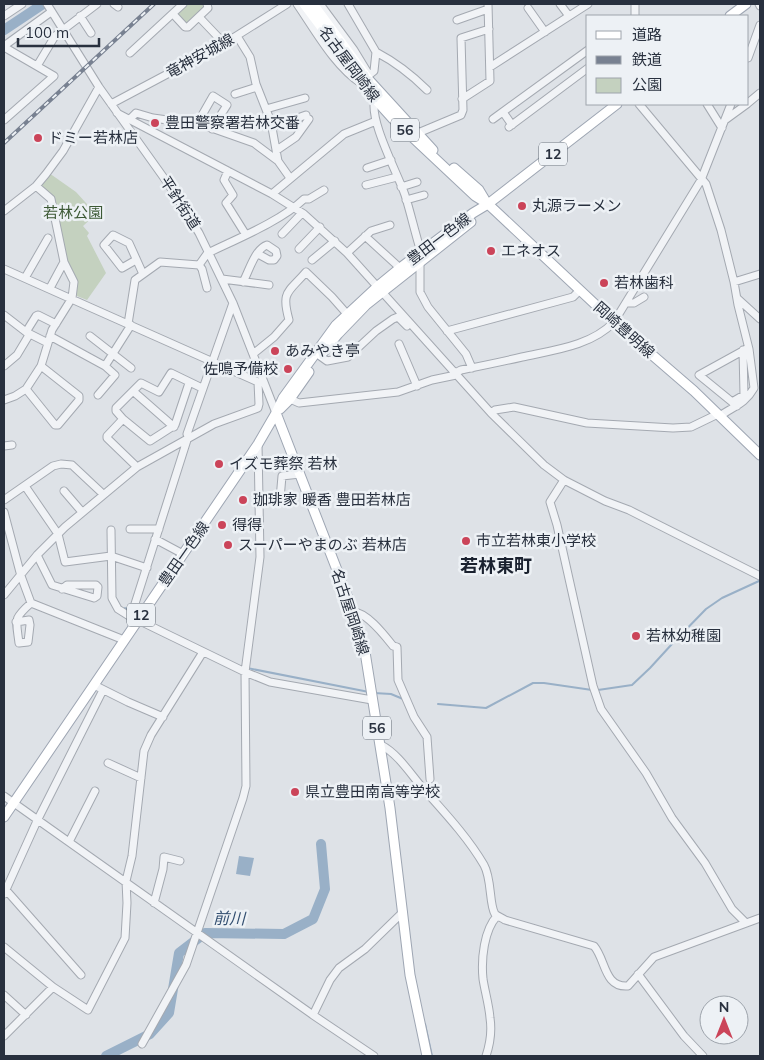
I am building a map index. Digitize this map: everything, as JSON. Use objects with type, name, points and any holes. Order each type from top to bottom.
[{"type":"main road","name":"名古屋岡崎線","points":[[304,4],[367,80],[430,147],[478,190],[488,204]]},
{"type":"main road","name":"名古屋岡崎線","points":[[313,4],[336,42]]},
{"type":"main road","points":[[731,15],[746,4]]},
{"type":"main road","name":"名古屋岡崎線","points":[[367,80],[375,99],[393,119],[475,196],[488,204]]},
{"type":"main road","name":"豊田一色線","points":[[4,817],[258,444],[283,398],[336,325],[347,314],[473,213],[488,204],[616,105]]},
{"type":"main road","name":"岡崎豊明線","points":[[488,204],[614,322],[719,415],[760,455]]},
{"type":"main road","name":"豊田一色線","points":[[276,413],[290,399],[338,334],[380,288],[400,268],[421,256]]},
{"type":"main road","name":"名古屋岡崎線","points":[[276,413],[353,612],[365,652],[396,844],[402,912],[414,998],[427,1056]]},
{"type":"street","points":[[4,16],[22,4]]},
{"type":"street","points":[[36,66],[55,36],[97,4]]},
{"type":"street","points":[[130,53],[183,4]]},
{"type":"street","points":[[173,14],[188,27],[208,8],[207,4]]},
{"type":"street","name":"竜神安城線","points":[[111,104],[222,45],[287,4]]},
{"type":"street","points":[[297,4],[351,77],[367,80]]},
{"type":"street","points":[[320,4],[354,50],[367,80]]},
{"type":"street","points":[[348,4],[376,52],[414,77],[427,90]]},
{"type":"street","points":[[560,4],[569,16]]},
{"type":"street","points":[[490,67],[588,4]]},
{"type":"street","points":[[457,20],[488,6],[490,81],[462,99]]},
{"type":"street","points":[[4,120],[54,76],[4,46],[49,8]]},
{"type":"street","name":"平針街道","points":[[49,8],[99,87],[184,206],[233,302],[253,354],[261,382],[276,413]]},
{"type":"street","points":[[528,8],[545,32]]},
{"type":"street","points":[[80,16],[91,34]]},
{"type":"street","points":[[199,17],[219,38],[222,45]]},
{"type":"street","points":[[749,52],[760,25]]},
{"type":"street","points":[[418,133],[461,115],[463,110],[461,38],[489,29]]},
{"type":"street","points":[[237,36],[250,57],[257,88],[272,128],[278,161]]},
{"type":"street","points":[[493,119],[586,51]]},
{"type":"street","points":[[367,80],[374,71],[376,52]]},
{"type":"street","points":[[503,112],[511,126],[586,70]]},
{"type":"street","points":[[4,211],[36,186],[63,151],[99,87]]},
{"type":"street","points":[[236,94],[257,88]]},
{"type":"street","points":[[749,102],[760,94]]},
{"type":"street","points":[[197,124],[213,96],[227,105],[212,129]]},
{"type":"street","points":[[266,109],[305,98]]},
{"type":"street","points":[[375,99],[373,108],[376,121],[402,187],[421,256],[420,292],[428,307],[466,354],[472,368]]},
{"type":"street","points":[[491,413],[495,410],[514,407],[587,423],[673,428],[691,427],[719,415],[748,398],[757,388],[746,349],[734,282],[721,230],[706,184],[640,105]]},
{"type":"street","points":[[708,105],[722,128]]},
{"type":"street","points":[[290,399],[299,403],[398,392],[455,374],[461,370],[547,353],[586,341],[605,331],[614,322],[701,180],[731,105]]},
{"type":"street","points":[[725,120],[744,105]]},
{"type":"street","points":[[117,112],[272,194],[320,227],[380,288],[491,413],[544,465],[564,480],[605,501],[630,510],[760,576]]},
{"type":"street","points":[[130,119],[136,112],[153,118],[197,124],[236,135],[254,143],[278,161],[290,178]]},
{"type":"street","points":[[272,128],[308,117],[296,137],[277,150]]},
{"type":"street","points":[[272,194],[344,134],[376,121]]},
{"type":"street","points":[[136,138],[137,132],[146,127]]},
{"type":"street","points":[[367,168],[391,160]]},
{"type":"street","points":[[228,171],[224,180],[234,195],[226,203],[246,235]]},
{"type":"street","points":[[366,185],[398,177]]},
{"type":"street","points":[[402,187],[417,182]]},
{"type":"street","points":[[4,400],[26,389],[41,366],[56,324],[72,298],[74,282],[64,262],[51,199],[36,186]]},
{"type":"street","points":[[199,265],[209,252],[246,235],[294,208],[304,199],[309,199],[324,190]]},
{"type":"street","points":[[406,200],[424,195]]},
{"type":"street","points":[[282,234],[302,213]]},
{"type":"street","points":[[347,253],[371,231],[390,225]]},
{"type":"street","points":[[299,248],[320,227]]},
{"type":"street","points":[[136,260],[122,268],[104,245],[113,235],[129,243],[143,274]]},
{"type":"street","points":[[365,236],[400,268]]},
{"type":"street","points":[[25,278],[48,238]]},
{"type":"street","points":[[312,260],[335,241]]},
{"type":"street","points":[[243,282],[258,254]]},
{"type":"street","points":[[50,288],[64,262]]},
{"type":"street","points":[[105,366],[129,324],[135,280],[160,262],[199,265]]},
{"type":"street","points":[[199,265],[207,288]]},
{"type":"street","points":[[4,269],[261,382],[258,408],[214,424],[137,467],[58,534],[37,555],[4,595]]},
{"type":"street","points":[[253,354],[274,337],[289,320],[285,304],[286,295],[306,272],[347,314]]},
{"type":"street","points":[[734,282],[760,274]]},
{"type":"street","points":[[222,279],[269,285]]},
{"type":"street","points":[[447,331],[573,297],[580,290]]},
{"type":"street","points":[[626,303],[634,303],[644,298]]},
{"type":"street","points":[[737,298],[760,319]]},
{"type":"street","points":[[137,620],[133,610],[188,437],[187,434],[233,302]]},
{"type":"street","points":[[4,315],[28,333],[49,340],[105,366],[115,376],[98,395]]},
{"type":"street","points":[[4,366],[16,355],[36,316],[38,315],[56,324]]},
{"type":"street","points":[[320,356],[327,361],[348,358],[376,332],[398,317],[434,356],[447,364]]},
{"type":"street","points":[[90,336],[131,368]]},
{"type":"street","points":[[399,344],[417,386]]},
{"type":"street","points":[[735,404],[699,375],[746,349]]},
{"type":"street","points":[[735,404],[744,395],[746,349]]},
{"type":"street","points":[[26,389],[55,426],[58,425],[79,400],[79,396],[41,366]]},
{"type":"street","points":[[189,383],[174,427],[150,440],[123,419],[116,411],[141,382],[159,392],[170,373],[202,388]]},
{"type":"street","points":[[133,391],[174,427]]},
{"type":"street","points":[[123,419],[107,438],[137,467]]},
{"type":"street","points":[[142,1044],[181,975],[246,786],[246,672],[260,557],[258,444]]},
{"type":"street","points":[[4,500],[53,466],[69,464],[103,494]]},
{"type":"street","points":[[259,499],[280,499],[282,476],[300,474]]},
{"type":"street","points":[[564,480],[550,502],[557,525],[593,686],[601,709],[646,773],[672,818],[704,863],[732,909],[746,923]]},
{"type":"street","points":[[25,486],[58,534],[65,562],[112,556],[147,568]]},
{"type":"street","points":[[64,491],[82,512]]},
{"type":"street","points":[[4,512],[20,576],[31,603],[124,640]]},
{"type":"street","points":[[130,529],[159,529]]},
{"type":"street","points":[[111,530],[112,598],[118,609],[203,652],[277,684],[372,700]]},
{"type":"street","points":[[155,539],[183,554]]},
{"type":"street","points":[[37,555],[50,583],[62,588]]},
{"type":"street","points":[[16,622],[18,615],[31,603]]},
{"type":"street","points":[[353,612],[358,612],[370,621],[393,646],[397,647],[398,680],[414,716],[427,737],[430,779]]},
{"type":"street","points":[[4,947],[53,987],[88,1010],[125,938],[126,881],[132,856],[147,744],[203,652]]},
{"type":"street","points":[[94,685],[128,702],[163,716]]},
{"type":"street","points":[[81,975],[5,892],[37,821],[103,690]]},
{"type":"street","points":[[381,745],[388,748],[474,850],[485,867],[490,880],[493,909],[497,916],[594,946],[607,974],[615,984],[622,987],[628,986],[654,957],[760,918]]},
{"type":"street","points":[[108,763],[141,778]]},
{"type":"street","points":[[69,842],[95,791]]},
{"type":"street","points":[[4,796],[313,1015],[374,1056]]},
{"type":"street","points":[[154,903],[163,869],[164,857],[180,861]]},
{"type":"street","points":[[313,1015],[330,980],[340,968],[365,949],[402,912]]},
{"type":"street","points":[[486,1056],[491,1029],[483,979],[484,958],[490,924],[497,916]]},
{"type":"street","points":[[638,974],[684,1036],[703,1056]]},
{"type":"street","points":[[4,1036],[53,987]]},
{"type":"street","points":[[4,995],[26,1015]]},
{"type":"green space","points":[[187,4],[205,5],[188,23],[177,12]]},
{"type":"green space","name":"若林公園","points":[[49,173],[76,192],[96,214],[83,226],[89,233],[87,236],[106,273],[87,300],[77,296],[65,257],[54,201],[41,186]]},
{"type":"water","points":[[239,856],[254,858],[250,876],[236,874]]},
{"type":"waterway","points":[[4,30],[43,4]]},
{"type":"waterway","points":[[598,690],[632,685],[706,609],[722,598],[759,581]]},
{"type":"waterway","points":[[125,608],[131,612]]},
{"type":"waterway","points":[[247,668],[369,692]]},
{"type":"waterway","points":[[438,704],[486,708],[533,683],[592,690]]},
{"type":"waterway","points":[[374,693],[391,694],[403,699]]},
{"type":"waterway","name":"前川","points":[[106,1056],[150,1034],[169,1013],[179,953],[205,933],[284,934],[313,919],[325,889],[321,844]]},
{"type":"waterway","points":[[425,1024],[432,1056]]},
{"type":"railway","points":[[4,143],[154,4]]},
{"type":"place","name":"豊田警察署若林交番","points":[[155,123]]},
{"type":"place","name":"ドミー若林店","points":[[38,138]]},
{"type":"place","name":"丸源ラーメン","points":[[522,206]]},
{"type":"place","name":"エネオス","points":[[491,251]]},
{"type":"place","name":"若林歯科","points":[[604,283]]},
{"type":"place","name":"あみやき亭","points":[[275,351]]},
{"type":"place","name":"佐鳴予備校","points":[[288,369]]},
{"type":"place","name":"イズモ葬祭 若林","points":[[219,464]]},
{"type":"place","name":"珈琲家 暖香 豊田若林店","points":[[243,500]]},
{"type":"place","name":"得得","points":[[222,525]]},
{"type":"place","name":"市立若林東小学校","points":[[466,541]]},
{"type":"place","name":"スーパーやまのぶ 若林店","points":[[228,545]]},
{"type":"place","name":"若林幼稚園","points":[[636,636]]},
{"type":"place","name":"県立豊田南高等学校","points":[[295,792]]},
{"type":"district","name":"若林東町","points":[[496,566]]}]
